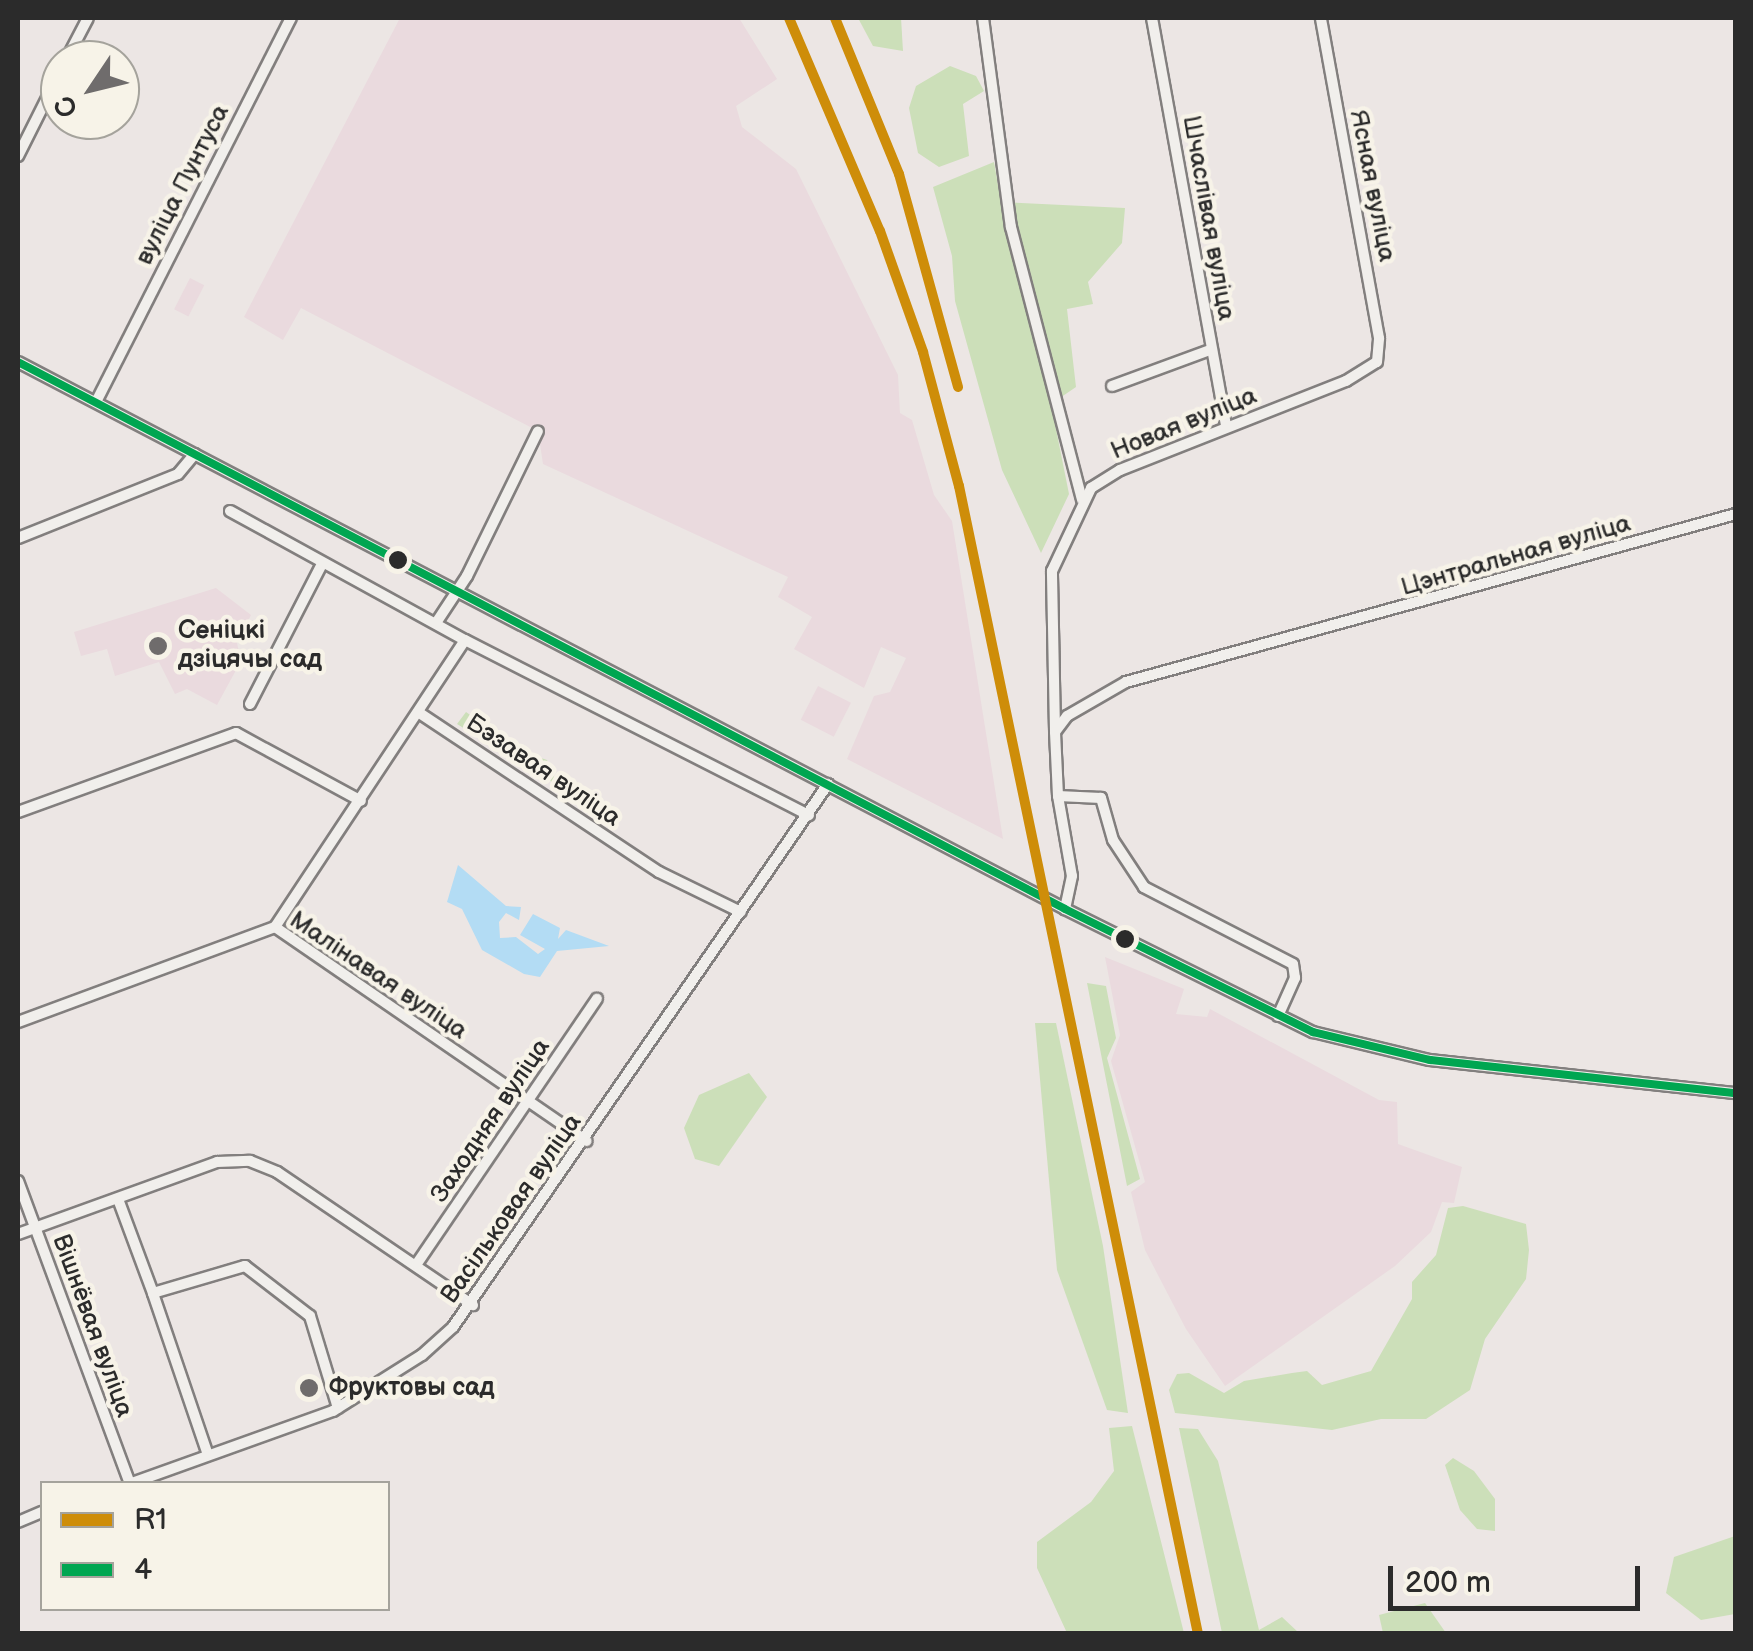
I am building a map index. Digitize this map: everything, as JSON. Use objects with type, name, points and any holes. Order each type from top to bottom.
[{"type":"street","name":"вуліца Пунтуса","points":[[96,402],[291,18]]},
{"type":"street","points":[[983,18],[1004,150],[1011,227],[1082,500]]},
{"type":"street","name":"Шчаслівая вуліца","points":[[1152,18],[1226,426]]},
{"type":"street","name":"Ясная вуліца","points":[[1320,18],[1379,338],[1376,362]]},
{"type":"street","points":[[18,156],[40,112]]},
{"type":"street","points":[[1112,386],[1210,350]]},
{"type":"street","points":[[18,362],[1065,909],[1278,1016],[1339,1042],[1392,1054],[1736,1093]]},
{"type":"street","name":"Новая вуліца","points":[[1055,732],[1052,570],[1082,500],[1120,470],[1346,382],[1376,362]]},
{"type":"street","points":[[436,623],[472,564],[538,431]]},
{"type":"street","points":[[18,538],[185,469],[195,454]]},
{"type":"street","points":[[230,511],[465,640],[809,815]]},
{"type":"street","name":"Цэнтральная вуліца","points":[[1055,732],[1078,704],[1126,682],[1736,514]]},
{"type":"street","points":[[250,704],[322,564]]},
{"type":"street","points":[[275,927],[465,640]]},
{"type":"street","name":"Бэзавая вуліца","points":[[418,712],[659,872],[741,912]]},
{"type":"street","points":[[1055,732],[1058,796],[1072,876],[1065,909]]},
{"type":"street","points":[[18,812],[236,733],[361,801]]},
{"type":"street","name":"Васільковая вуліца","points":[[136,1481],[338,1408],[422,1355],[473,1305],[828,784]]},
{"type":"street","points":[[1058,796],[1101,798],[1113,840],[1144,888],[1293,964],[1295,978],[1278,1016]]},
{"type":"street","name":"Малінавая вуліца","points":[[18,1022],[275,927],[586,1141]]},
{"type":"street","name":"Заходняя вуліца","points":[[416,1266],[597,998]]},
{"type":"street","points":[[18,1234],[218,1162],[263,1164],[473,1305]]},
{"type":"street","name":"Вішнёвая вуліца","points":[[18,1182],[129,1481]]},
{"type":"street","points":[[118,1199],[208,1455]]},
{"type":"street","points":[[152,1293],[244,1266],[310,1316],[338,1408]]},
{"type":"shaded area","points":[[400,18],[739,18],[777,79],[736,106],[742,127],[796,169],[898,375],[900,413],[912,420],[934,495],[952,521],[1003,839],[847,759],[874,696],[890,692],[906,658],[881,647],[864,688],[794,649],[812,617],[778,597],[788,577],[543,464],[538,431],[301,308],[283,340],[244,317]]},
{"type":"shaded area","points":[[190,278],[204,285],[188,316],[174,309]]},
{"type":"shaded area","name":"Сеніцкі дзіцячы сад","points":[[216,588],[251,615],[237,643],[241,661],[217,705],[187,689],[175,694],[159,662],[115,676],[107,649],[81,656],[74,632]]},
{"type":"shaded area","points":[[818,686],[851,703],[834,737],[801,720]]},
{"type":"shaded area","points":[[1105,957],[1184,989],[1176,1014],[1207,1017],[1210,1009],[1379,1100],[1397,1102],[1398,1144],[1462,1167],[1454,1203],[1442,1202],[1431,1232],[1395,1266],[1225,1386],[1186,1329],[1145,1250],[1131,1192],[1145,1182],[1111,1061],[1120,1035]]},
{"type":"green space","points":[[858,18],[901,18],[903,51],[873,46]]},
{"type":"green space","points":[[950,66],[976,76],[984,91],[963,104],[969,156],[939,167],[918,153],[909,108],[916,86]]},
{"type":"green space","points":[[994,162],[1001,202],[1125,208],[1122,243],[1088,282],[1093,304],[1067,309],[1076,387],[1051,404],[1069,494],[1041,553],[1002,470],[955,301],[952,256],[933,187]]},
{"type":"green space","points":[[466,712],[523,752],[547,760],[557,785],[457,724]]},
{"type":"green space","points":[[1087,983],[1106,986],[1116,1038],[1107,1058],[1140,1179],[1127,1186]]},
{"type":"green space","points":[[1035,1023],[1056,1023],[1103,1246],[1128,1413],[1107,1410],[1057,1270]]},
{"type":"green space","points":[[749,1073],[767,1097],[719,1166],[695,1159],[684,1128],[699,1095]]},
{"type":"green space","points":[[1463,1206],[1526,1224],[1529,1250],[1526,1279],[1485,1339],[1470,1390],[1426,1419],[1381,1419],[1332,1430],[1175,1413],[1169,1390],[1177,1374],[1189,1373],[1224,1393],[1244,1381],[1292,1373],[1307,1371],[1322,1385],[1371,1371],[1412,1299],[1412,1282],[1436,1255],[1448,1208]]},
{"type":"green space","points":[[1132,1426],[1184,1633],[1067,1633],[1037,1568],[1037,1542],[1091,1502],[1114,1471],[1109,1428]]},
{"type":"green space","points":[[1179,1428],[1198,1429],[1218,1461],[1259,1630],[1282,1617],[1299,1633],[1222,1633]]},
{"type":"green space","points":[[1453,1458],[1474,1471],[1495,1499],[1495,1531],[1477,1529],[1460,1510],[1445,1465]]},
{"type":"green space","points":[[1735,1536],[1735,1614],[1701,1620],[1666,1593],[1674,1557]]},
{"type":"green space","points":[[1425,1603],[1446,1633],[1383,1633],[1379,1615]]},
{"type":"water","points":[[458,865],[506,906],[521,907],[519,920],[506,913],[499,922],[500,938],[516,937],[538,954],[545,949],[520,935],[533,914],[560,928],[558,939],[566,930],[609,946],[557,951],[540,977],[524,974],[482,950],[462,909],[447,902]]},
{"type":"transit line","name":"R1","points":[[789,18],[880,231],[923,352],[959,486],[1198,1634]]},
{"type":"transit line","name":"R1","points":[[835,18],[899,174],[958,387]]},
{"type":"transit line","name":"4","points":[[18,362],[1065,909],[1313,1032],[1430,1060],[1736,1093]]},
{"type":"place","name":"Сеніцкі дзіцячы сад","points":[[158,646]]},
{"type":"place","name":"Фруктовы сад","points":[[309,1388]]}]
